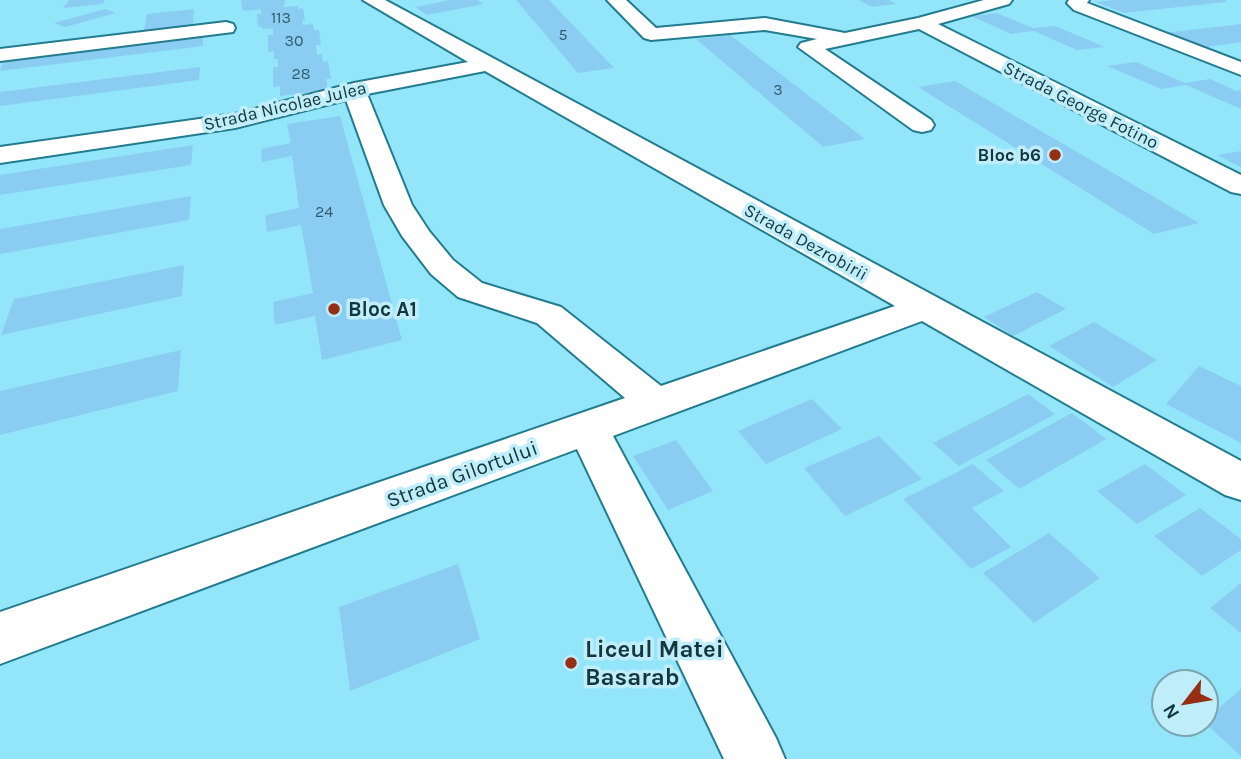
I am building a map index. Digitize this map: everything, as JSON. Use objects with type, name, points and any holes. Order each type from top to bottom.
[{"type":"street","name":"Strada Dezrobirii","points":[[372,0],[1241,482]]},
{"type":"street","points":[[616,0],[651,34],[765,24],[843,39]]},
{"type":"street","points":[[922,125],[808,47],[921,23],[1003,0]]},
{"type":"street","points":[[1080,0],[1076,3],[1080,6],[1241,69]]},
{"type":"street","points":[[802,13],[843,39]]},
{"type":"street","name":"Strada George Fotino","points":[[921,23],[1241,186]]},
{"type":"street","points":[[0,55],[226,28]]},
{"type":"street","name":"Strada Nicolae Julea","points":[[0,155],[235,121],[354,90],[486,65]]},
{"type":"street","points":[[354,90],[398,205],[416,236],[442,267],[470,290],[549,315],[656,403]]},
{"type":"street","name":"Strada Gilortului","points":[[0,638],[924,308]]},
{"type":"street","points":[[588,428],[755,759]]},
{"type":"building","points":[[69,0],[105,0],[103,4],[63,8]]},
{"type":"building","points":[[241,0],[286,0],[283,7],[303,8],[303,25],[313,24],[314,30],[319,30],[321,45],[316,45],[317,55],[322,54],[323,62],[328,61],[331,79],[326,79],[328,90],[280,96],[280,86],[273,87],[273,67],[278,67],[278,59],[274,59],[274,51],[268,52],[268,35],[273,35],[273,28],[258,27],[257,14],[261,14],[261,9],[245,11],[242,9]]},
{"type":"building","points":[[450,0],[477,0],[484,4],[427,15],[415,7]]},
{"type":"building","points":[[516,0],[549,0],[614,68],[578,73]]},
{"type":"building","points":[[859,0],[889,0],[896,4],[872,7]]},
{"type":"building","points":[[1096,2],[1226,2],[1124,13]]},
{"type":"building","points":[[105,9],[116,13],[65,27],[54,23]]},
{"type":"building","points":[[194,9],[193,25],[144,31],[147,14]]},
{"type":"building","points":[[997,13],[1033,28],[1055,26],[1105,47],[1077,50],[1034,31],[1011,34],[971,16]]},
{"type":"building","points":[[1241,24],[1241,42],[1200,48],[1164,33]]},
{"type":"building","points":[[730,35],[865,139],[823,147],[696,39]]},
{"type":"building","points":[[203,36],[203,46],[0,71],[4,59]]},
{"type":"building","points":[[1136,62],[1185,83],[1210,79],[1236,91],[1241,90],[1241,109],[1186,85],[1161,89],[1107,66]]},
{"type":"building","points":[[200,67],[199,80],[0,106],[0,92]]},
{"type":"building","name":"Bloc b6","points":[[955,81],[1199,223],[1154,234],[918,87]]},
{"type":"building","points":[[340,116],[402,340],[322,360],[315,316],[275,325],[273,302],[313,293],[301,225],[267,232],[265,215],[299,208],[292,156],[262,162],[261,149],[291,143],[287,124]]},
{"type":"building","points":[[193,145],[191,165],[0,195],[0,175]]},
{"type":"building","points":[[1241,151],[1241,167],[1217,155]]},
{"type":"building","points":[[191,196],[189,220],[0,254],[0,229]]},
{"type":"building","points":[[184,265],[182,296],[1,335],[14,299]]},
{"type":"building","points":[[1037,292],[1066,309],[1013,336],[984,317]]},
{"type":"building","points":[[1094,322],[1157,360],[1113,387],[1049,346]]},
{"type":"building","points":[[181,350],[178,391],[0,435],[0,391]]},
{"type":"building","points":[[1199,366],[1241,386],[1241,443],[1166,404]]},
{"type":"building","points":[[1028,394],[1055,414],[959,466],[933,443]]},
{"type":"building","points":[[812,399],[842,429],[766,464],[738,431]]},
{"type":"building","points":[[1072,413],[1106,439],[1019,489],[986,460]]},
{"type":"building","points":[[879,436],[922,479],[845,516],[804,468]]},
{"type":"building","points":[[676,440],[713,491],[668,510],[633,456]]},
{"type":"building","points":[[973,464],[1004,491],[972,508],[1011,547],[971,569],[903,499]]},
{"type":"building","points":[[1145,464],[1186,495],[1137,524],[1097,491]]},
{"type":"building","points":[[1200,508],[1241,539],[1241,550],[1202,576],[1154,536]]},
{"type":"building","points":[[1049,533],[1100,578],[1034,623],[983,573]]},
{"type":"building","points":[[458,564],[480,639],[350,691],[339,607]]},
{"type":"building","points":[[1241,583],[1241,633],[1210,608]]},
{"type":"building","points":[[1241,689],[1241,756],[1220,737],[1220,707]]},
{"type":"place","name":"Bloc b6","points":[[1055,155]]},
{"type":"place","name":"Bloc A1","points":[[334,309]]},
{"type":"place","name":"Liceul Matei Basarab","points":[[571,663]]}]
